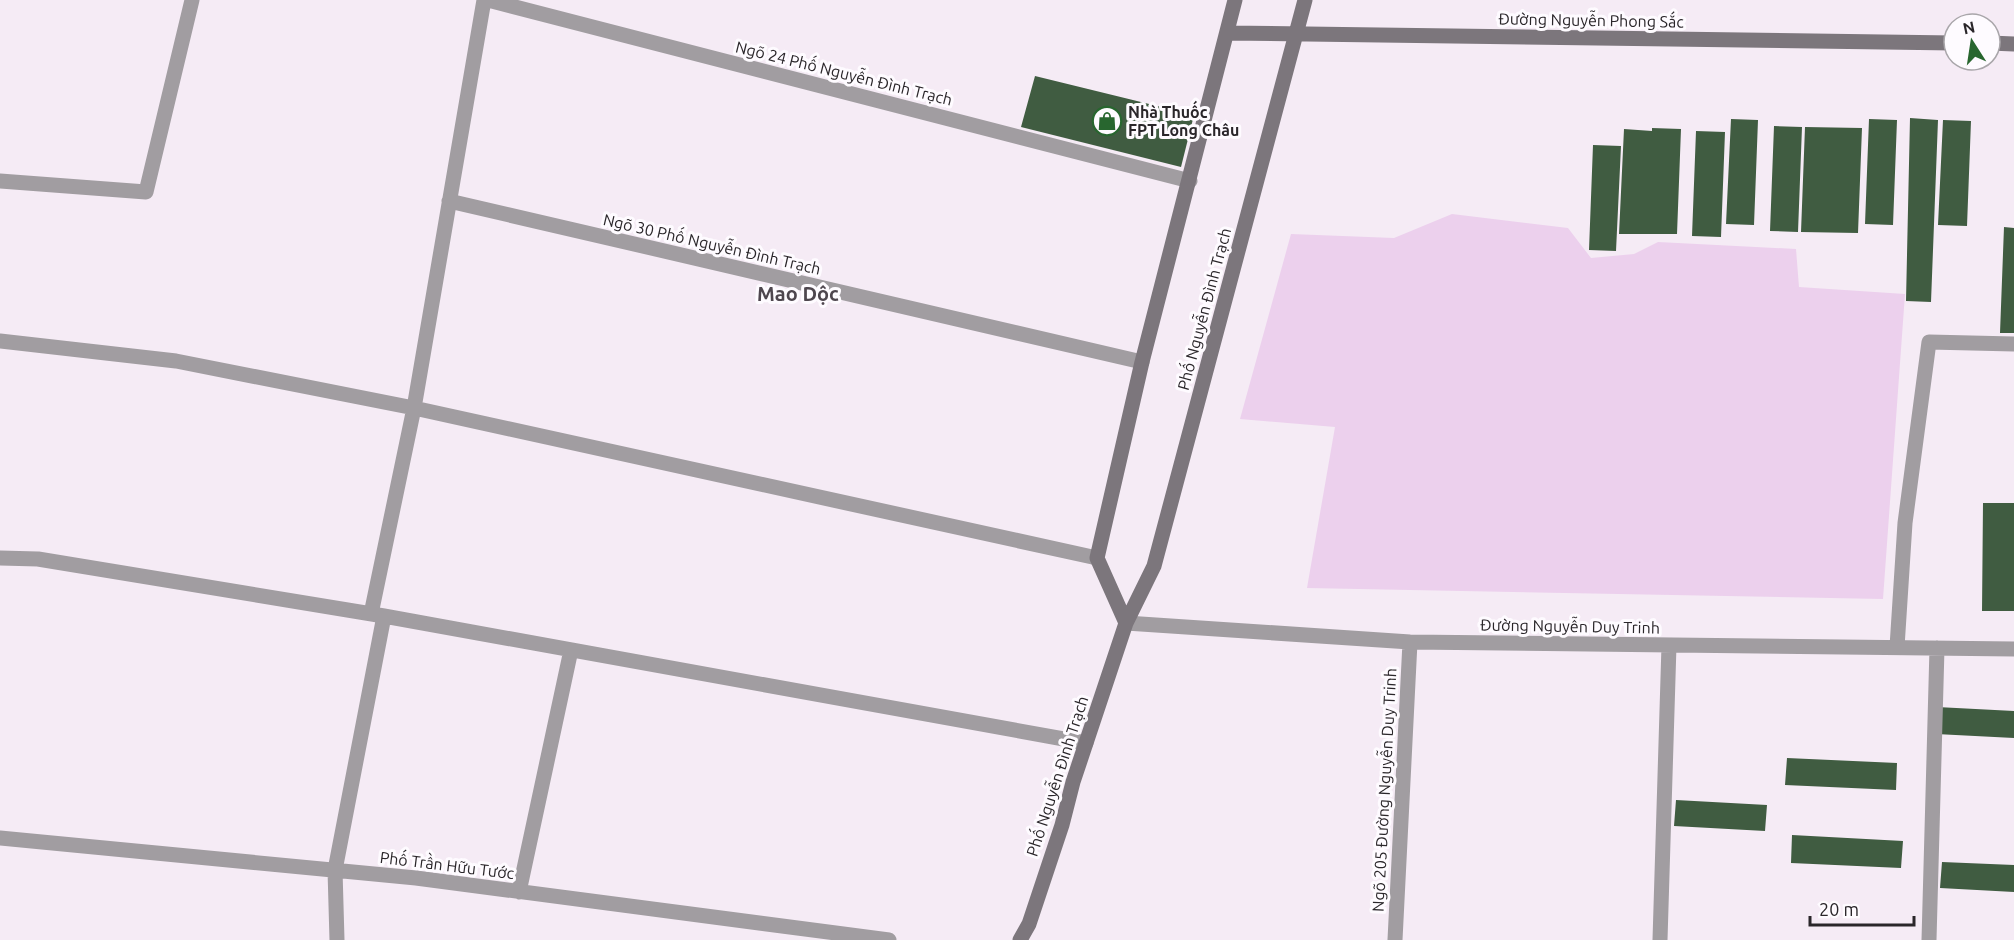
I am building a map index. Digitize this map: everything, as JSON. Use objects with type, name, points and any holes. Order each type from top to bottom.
[{"type":"street","points":[[0,182],[146,192],[192,0]]},
{"type":"street","points":[[337,940],[335,870],[377,615],[486,0]]},
{"type":"street","name":"Ngõ 24 Phố Nguyễn Đình Trạch","points":[[486,0],[1190,181]]},
{"type":"street","points":[[1126,623],[1097,558],[1142,362],[1235,0]]},
{"type":"street","name":"Phố Nguyễn Đình Trạch","points":[[1020,940],[1034,910],[1126,623],[1154,566],[1305,0]]},
{"type":"street","name":"Đường Nguyễn Phong Sắc","points":[[1227,33],[1942,43]]},
{"type":"street","name":"Ngõ 30 Phố Nguyễn Đình Trạch","points":[[449,201],[1142,362]]},
{"type":"street","points":[[0,341],[176,361],[414,408],[1097,558]]},
{"type":"street","points":[[1897,647],[1905,523],[1929,342],[2014,344]]},
{"type":"street","points":[[0,558],[38,559],[377,615],[1086,743]]},
{"type":"street","name":"Đường Nguyễn Duy Trinh","points":[[1126,623],[1410,642],[2014,649]]},
{"type":"street","name":"Ngõ 205 Đường Nguyễn Duy Trinh","points":[[1395,940],[1410,642]]},
{"type":"street","points":[[1660,940],[1669,645]]},
{"type":"street","points":[[1929,940],[1937,648]]},
{"type":"street","points":[[519,892],[571,650]]},
{"type":"street","name":"Phố Trần Hữu Tước","points":[[0,838],[335,870],[889,940]]},
{"type":"shaded area","points":[[1452,214],[1568,228],[1591,258],[1634,254],[1658,242],[1796,249],[1799,287],[1905,294],[1883,599],[1307,588],[1335,427],[1240,419],[1291,234],[1394,238]]},
{"type":"building","name":"Nhà Thuốc FPT Long Châu","points":[[1035,76],[1194,115],[1181,167],[1021,127]]},
{"type":"building","points":[[1910,118],[1938,120],[1931,302],[1906,301]]},
{"type":"building","points":[[1731,119],[1758,120],[1754,225],[1726,224]]},
{"type":"building","points":[[1869,119],[1897,120],[1893,225],[1865,224]]},
{"type":"building","points":[[1943,120],[1971,121],[1967,226],[1938,225]]},
{"type":"building","points":[[1774,126],[1802,127],[1798,232],[1770,231]]},
{"type":"building","points":[[1805,127],[1862,128],[1858,233],[1801,232]]},
{"type":"building","points":[[1652,128],[1681,129],[1677,234],[1619,234],[1624,129],[1652,131]]},
{"type":"building","points":[[1696,131],[1725,132],[1721,237],[1692,236]]},
{"type":"building","points":[[1593,145],[1621,146],[1616,251],[1589,250]]},
{"type":"building","points":[[2004,227],[2014,228],[2014,333],[2000,333]]},
{"type":"building","points":[[1983,503],[2014,503],[2014,611],[1982,611]]},
{"type":"building","points":[[1937,707],[2014,711],[2014,738],[1936,734]]},
{"type":"building","points":[[1787,758],[1897,763],[1896,790],[1785,785]]},
{"type":"building","points":[[1676,800],[1767,805],[1765,831],[1674,826]]},
{"type":"building","points":[[1792,835],[1903,841],[1901,868],[1791,863]]},
{"type":"building","points":[[1942,862],[2014,865],[2014,892],[1940,888]]},
{"type":"place","name":"Nhà Thuốc FPT Long Châu","points":[[1107,121]]},
{"type":"district","name":"Mao Dộc","points":[[798,293]]}]
